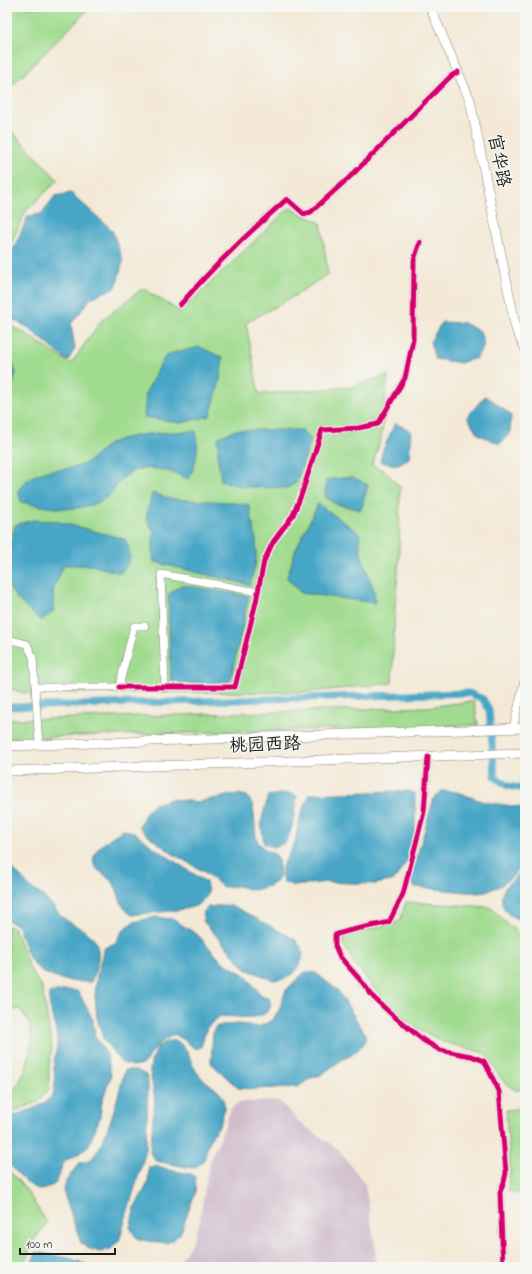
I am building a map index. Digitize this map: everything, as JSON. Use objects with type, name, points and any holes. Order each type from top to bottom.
[{"type":"main road","name":"官华路","points":[[430,7],[470,100],[516,329],[525,348]]},
{"type":"main road","name":"桃园西路","points":[[7,746],[525,728]]},
{"type":"main road","name":"桃园西路","points":[[7,771],[525,753]]},
{"type":"street","points":[[180,305],[209,272],[286,199],[304,214],[311,212],[352,175],[451,76],[458,72]]},
{"type":"street","points":[[36,687],[235,687],[264,561],[273,542],[293,515],[302,493],[322,430],[358,428],[378,424],[405,378],[413,340],[414,260],[420,242]]},
{"type":"street","points":[[165,688],[161,574],[258,592]]},
{"type":"street","points":[[119,687],[134,626],[145,626]]},
{"type":"street","points":[[7,638],[27,644],[33,658],[39,744]]},
{"type":"street","points":[[509,728],[525,677]]},
{"type":"street","points":[[428,757],[427,789],[424,812],[403,894],[389,922],[373,927],[344,931],[335,935],[335,946],[340,957],[374,998],[400,1022],[423,1040],[440,1050],[471,1056],[484,1061],[500,1091],[506,1173],[500,1192],[503,1267]]},
{"type":"shaded area","points":[[280,1101],[300,1123],[338,1149],[365,1184],[376,1253],[376,1267],[176,1267],[192,1242],[200,1220],[212,1154],[218,1144],[231,1108],[239,1102]]},
{"type":"green space","points":[[7,7],[91,7],[7,91]]},
{"type":"green space","points":[[7,126],[58,180],[26,211],[7,252]]},
{"type":"green space","points":[[289,208],[321,223],[328,274],[294,296],[246,323],[259,394],[351,387],[388,375],[381,439],[372,465],[385,471],[400,487],[399,560],[395,607],[392,683],[311,692],[24,693],[7,688],[7,324],[26,334],[71,364],[100,322],[143,288],[180,312]]},
{"type":"green space","points":[[474,701],[478,725],[7,738],[7,719],[427,707]]},
{"type":"green space","points":[[406,902],[490,907],[525,940],[525,1090],[515,1090],[503,1081],[485,1053],[443,1042],[415,1027],[389,1007],[354,963],[343,944],[345,936],[400,921]]},
{"type":"green space","points":[[7,926],[14,928],[30,969],[42,988],[52,1047],[49,1065],[49,1089],[38,1102],[7,1114],[7,1095],[16,1088],[26,1070],[32,1038],[29,1022],[20,1009],[7,1010]]},
{"type":"green space","points":[[525,1108],[525,1194],[508,1191],[510,1170],[506,1110]]},
{"type":"green space","points":[[7,1168],[27,1191],[47,1223],[34,1240],[23,1267],[7,1267]]},
{"type":"water","points":[[71,193],[112,230],[123,261],[116,287],[91,298],[71,324],[75,348],[68,361],[26,326],[7,317],[7,264],[28,216],[41,214],[55,196]]},
{"type":"water","points":[[442,322],[463,323],[480,331],[484,346],[476,358],[460,363],[435,359],[430,342]]},
{"type":"water","points":[[200,347],[223,358],[220,380],[210,416],[181,423],[144,417],[146,392],[164,358],[172,353]]},
{"type":"water","points":[[7,353],[9,354],[16,373],[7,404]]},
{"type":"water","points":[[485,396],[511,415],[510,433],[500,444],[478,434],[467,417]]},
{"type":"water","points":[[395,423],[411,431],[409,458],[397,465],[380,462],[383,450]]},
{"type":"water","points":[[236,430],[302,430],[311,440],[296,483],[287,488],[246,487],[221,481],[218,459],[218,437]]},
{"type":"water","points":[[196,431],[198,443],[197,455],[189,479],[163,470],[137,470],[128,474],[121,480],[107,497],[97,503],[87,506],[76,508],[54,508],[21,502],[18,490],[33,476],[48,471],[72,468],[81,465],[113,442],[142,435]]},
{"type":"water","points":[[352,477],[368,485],[361,510],[336,504],[325,497],[326,480]]},
{"type":"water","points":[[152,493],[171,499],[229,502],[249,505],[256,539],[256,561],[250,585],[154,562],[152,550],[154,532],[146,518]]},
{"type":"water","points":[[318,504],[359,533],[361,554],[374,591],[375,603],[301,593],[287,578],[295,551]]},
{"type":"water","points":[[33,520],[55,521],[125,539],[129,549],[129,561],[120,573],[91,565],[64,565],[53,590],[54,611],[41,621],[15,596],[9,586],[7,578],[8,560],[15,525]]},
{"type":"water","points":[[181,585],[249,596],[230,682],[171,684],[168,595]]},
{"type":"water","points":[[410,791],[415,794],[415,827],[408,859],[396,878],[391,881],[375,884],[326,882],[294,886],[284,882],[282,878],[282,867],[295,842],[301,814],[310,794]]},
{"type":"water","points":[[442,791],[457,792],[484,802],[525,808],[525,857],[513,876],[500,886],[478,893],[415,887],[411,883],[411,877],[434,798]]},
{"type":"water","points":[[286,793],[297,796],[288,838],[284,843],[275,847],[264,844],[261,823],[268,796]]},
{"type":"water","points":[[237,794],[247,796],[253,805],[258,842],[266,850],[276,855],[278,859],[280,875],[278,880],[269,886],[253,890],[238,886],[223,887],[206,873],[173,854],[139,827],[146,812],[154,804],[171,799],[198,802]]},
{"type":"water","points":[[123,830],[134,832],[153,847],[206,882],[208,893],[202,901],[197,905],[185,909],[132,915],[127,912],[114,884],[98,870],[94,864],[96,852],[100,846]]},
{"type":"water","points":[[7,865],[31,888],[44,897],[62,917],[86,931],[95,941],[98,956],[95,973],[91,982],[55,978],[39,969],[33,963],[28,955],[18,926],[7,920]]},
{"type":"water","points":[[525,867],[525,922],[512,916],[504,909],[502,897],[504,889],[507,885]]},
{"type":"water","points":[[224,905],[235,907],[296,940],[302,949],[303,954],[302,960],[293,974],[283,979],[273,980],[246,969],[203,921],[204,911],[208,907]]},
{"type":"water","points":[[155,917],[172,919],[197,934],[221,961],[245,975],[262,996],[268,997],[271,1003],[270,1009],[263,1015],[255,1017],[220,1016],[207,1027],[201,1047],[195,1049],[174,1034],[160,1043],[143,1064],[133,1066],[122,1063],[103,1039],[97,1018],[95,996],[97,974],[104,948],[115,943],[124,929],[133,922]]},
{"type":"water","points":[[305,972],[316,973],[338,991],[365,1033],[366,1038],[364,1044],[352,1055],[343,1059],[321,1075],[311,1078],[298,1087],[254,1089],[238,1088],[211,1063],[213,1031],[216,1027],[222,1025],[239,1024],[257,1027],[272,1020],[279,1010],[286,990]]},
{"type":"water","points":[[67,990],[78,991],[93,1020],[95,1036],[107,1055],[111,1076],[102,1101],[100,1117],[89,1145],[63,1164],[55,1184],[46,1189],[40,1190],[32,1187],[7,1161],[7,1118],[41,1105],[47,1101],[54,1091],[54,1063],[57,1038],[49,993]]},
{"type":"water","points":[[174,1040],[186,1051],[196,1072],[218,1091],[224,1103],[224,1112],[221,1121],[210,1140],[204,1159],[199,1165],[192,1168],[156,1161],[150,1153],[155,1098],[150,1072],[151,1062],[158,1047],[163,1043]]},
{"type":"water","points":[[125,1070],[136,1070],[146,1075],[148,1086],[146,1150],[119,1241],[111,1249],[100,1252],[89,1249],[81,1243],[63,1191],[66,1181],[79,1163],[91,1159],[102,1143],[116,1104]]},
{"type":"water","points":[[159,1166],[169,1170],[191,1174],[195,1177],[196,1183],[195,1193],[180,1234],[166,1243],[140,1240],[130,1228],[135,1207],[148,1183],[149,1167]]},
{"type":"water","points":[[36,1252],[69,1258],[93,1267],[30,1267]]},
{"type":"waterway","points":[[7,707],[469,693],[483,699],[489,710],[495,777],[508,786],[525,789]]},
{"type":"cycle path","points":[[180,305],[232,250],[287,199],[304,214],[311,212],[352,175],[451,76],[458,72]]},
{"type":"cycle path","points":[[119,687],[235,687],[256,602],[264,561],[273,542],[293,515],[302,493],[322,430],[358,428],[378,424],[405,378],[413,340],[414,260],[420,242]]},
{"type":"cycle path","points":[[428,757],[424,812],[403,894],[389,922],[335,935],[335,946],[340,957],[374,998],[423,1040],[440,1050],[471,1056],[484,1061],[499,1091],[506,1173],[500,1192],[503,1267]]}]
